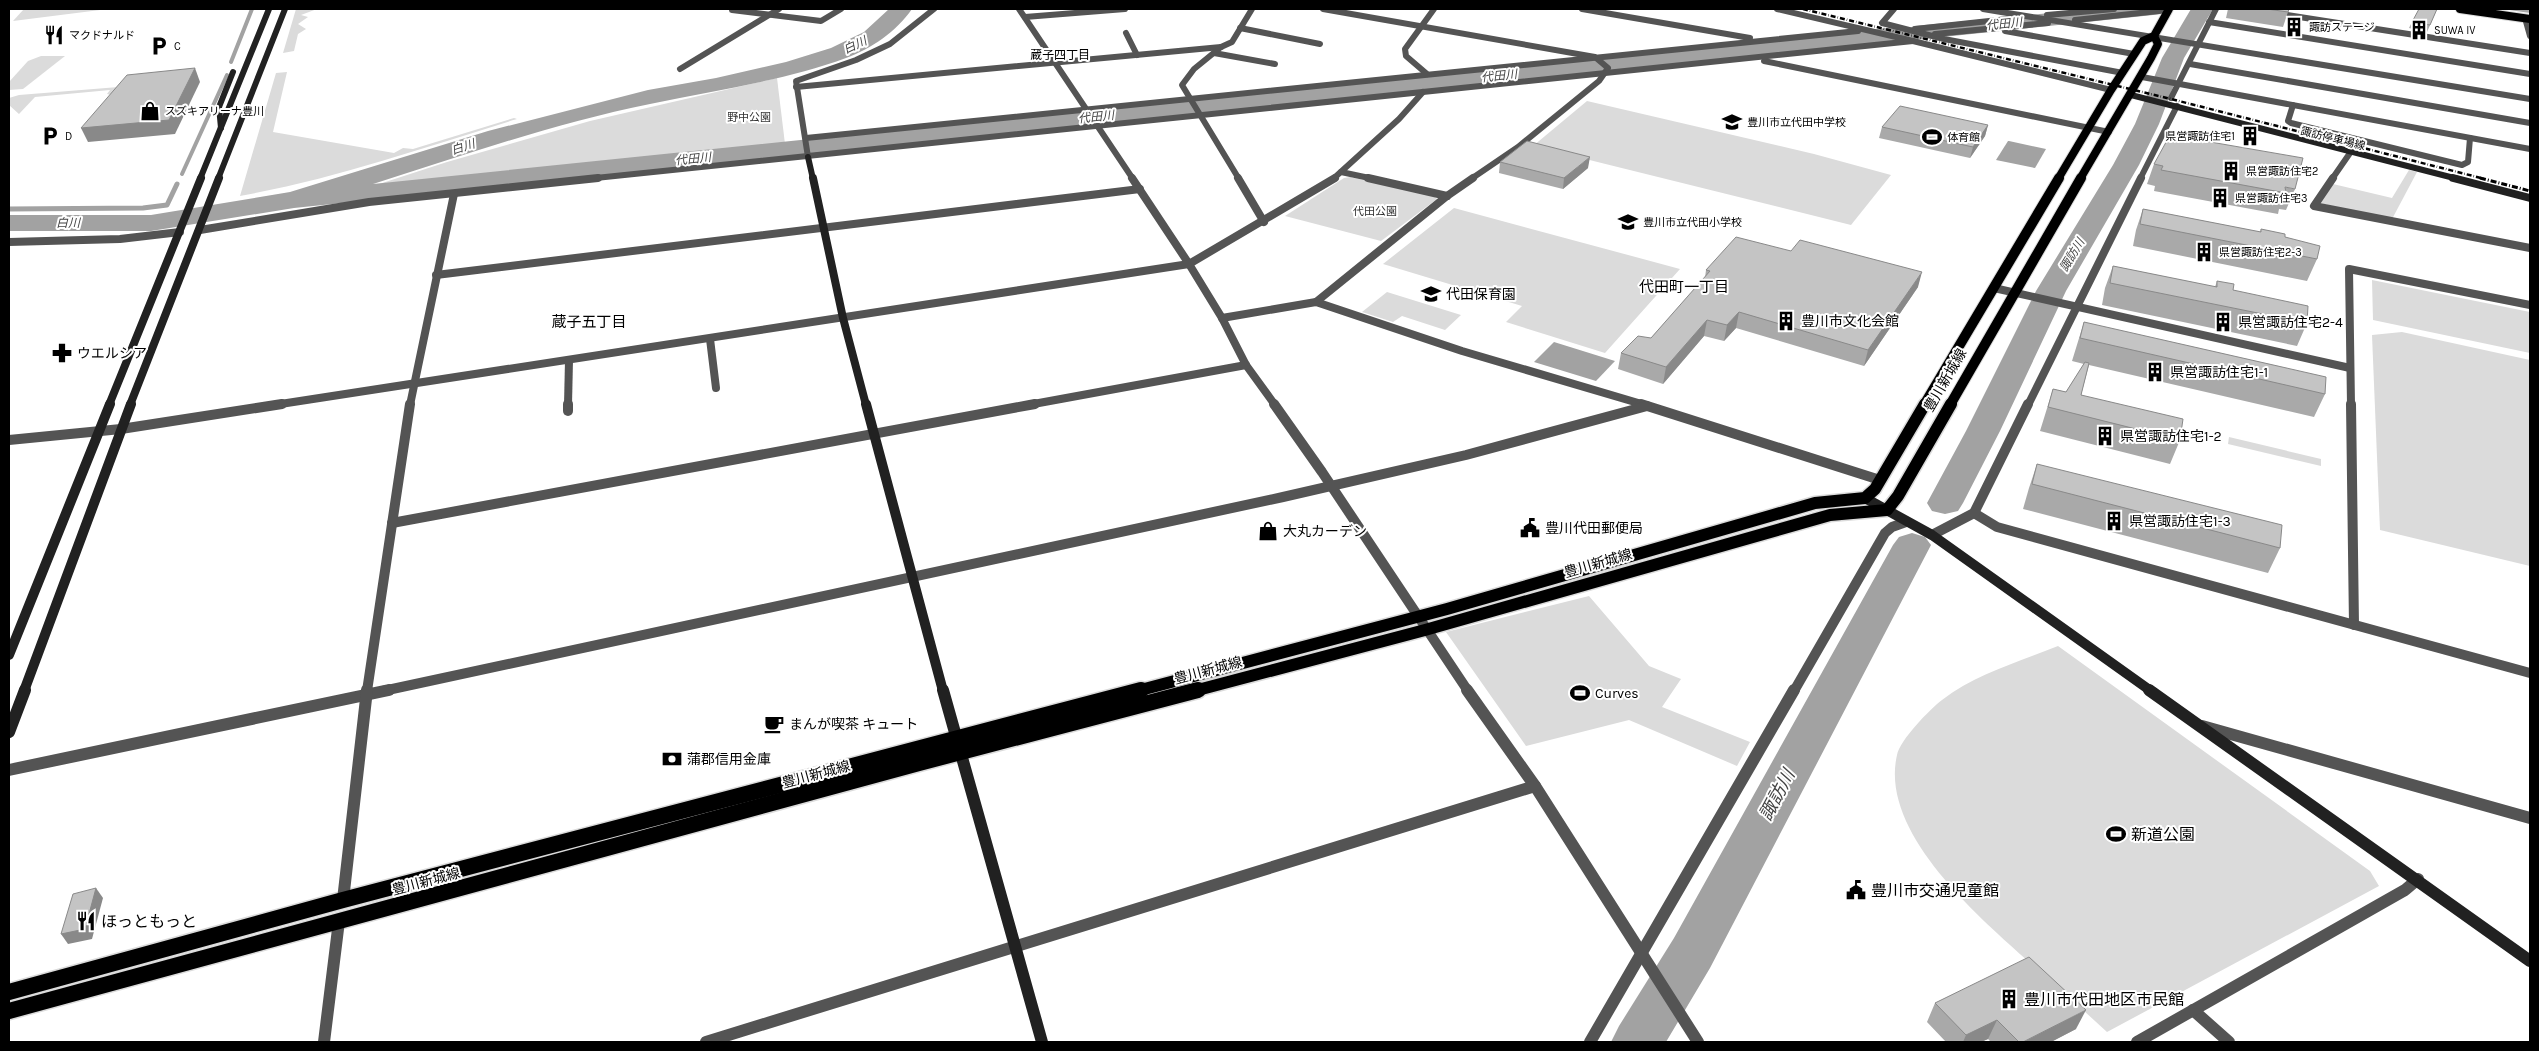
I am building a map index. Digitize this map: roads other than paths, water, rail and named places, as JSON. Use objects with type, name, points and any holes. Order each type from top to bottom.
[{"type":"main road","points":[[2460,9],[2528,19]]},
{"type":"main road","name":"豊川新城線","points":[[9,992],[343,900],[1417,616],[1815,503],[1866,498],[1880,480],[2111,90],[2143,40],[2154,36],[2169,10]]},
{"type":"main road","name":"豊川新城線","points":[[9,1011],[961,752],[1425,630],[1830,514],[1887,510],[1898,496],[2094,152],[2146,78],[2158,44],[2154,36]]},
{"type":"street","points":[[9,655],[269,9]]},
{"type":"street","points":[[9,732],[121,430],[202,226],[284,9]]},
{"type":"street","points":[[730,9],[821,21],[841,9]]},
{"type":"street","points":[[680,69],[779,9]]},
{"type":"street","points":[[934,9],[890,44],[856,60],[800,79],[796,81],[796,87],[808,155],[825,227],[843,318],[956,737],[1017,946],[1042,1042]]},
{"type":"street","points":[[1019,9],[1056,62],[1095,126],[1140,189],[1189,264],[1222,318],[1246,365],[1331,487],[1425,630],[1535,786],[1658,976],[1697,1041]]},
{"type":"street","points":[[1025,18],[1126,9]]},
{"type":"street","points":[[1252,9],[1232,42],[1221,47],[1194,69],[1182,85],[1264,222]]},
{"type":"street","points":[[1323,9],[1596,58],[1606,70]]},
{"type":"street","points":[[1427,74],[1406,56],[1405,49],[1434,9]]},
{"type":"street","points":[[1582,9],[1763,40]]},
{"type":"street","points":[[1777,9],[1869,29],[2111,90]]},
{"type":"street","points":[[1894,9],[1882,23],[1926,35],[2123,73]]},
{"type":"street","points":[[1983,9],[2530,98]]},
{"type":"street","points":[[1911,30],[2116,9]]},
{"type":"street","points":[[2170,101],[2216,9]]},
{"type":"street","points":[[1926,35],[2169,10]]},
{"type":"street","points":[[2266,12],[2530,53]]},
{"type":"street","points":[[2528,19],[2530,36]]},
{"type":"street","points":[[2209,22],[2530,74]]},
{"type":"street","points":[[1240,28],[1320,44]]},
{"type":"street","points":[[1992,28],[2134,54]]},
{"type":"street","points":[[806,140],[1869,29]]},
{"type":"street","points":[[1126,33],[1137,55]]},
{"type":"street","points":[[202,226],[368,202],[1423,92],[1606,70],[1756,59],[1913,41]]},
{"type":"street","points":[[796,87],[1221,47]]},
{"type":"street","points":[[1214,53],[1275,64]]},
{"type":"street","points":[[1756,59],[2109,132]]},
{"type":"street","points":[[2190,64],[2530,123]]},
{"type":"street","points":[[1316,302],[1447,196],[1518,146],[1599,82],[1606,70]]},
{"type":"street","points":[[221,132],[219,107],[233,72]]},
{"type":"street","points":[[2146,78],[2530,149]]},
{"type":"street","points":[[9,440],[121,430],[1189,264],[1264,222],[1341,172],[1399,119],[1423,92]]},
{"type":"street","name":"諏訪停車場線","points":[[2135,96],[2170,101],[2177,106],[2350,153],[2530,198]]},
{"type":"street","points":[[2293,105],[2288,122],[2462,165],[2468,162],[2470,138]]},
{"type":"street","points":[[1932,535],[1974,513],[2075,307],[2177,106]]},
{"type":"street","points":[[2350,153],[2314,206],[2530,248]]},
{"type":"street","points":[[1341,172],[1447,196]]},
{"type":"street","points":[[436,275],[1140,189]]},
{"type":"street","points":[[343,900],[366,696],[413,384],[454,194]]},
{"type":"street","points":[[9,242],[120,239],[180,229]]},
{"type":"street","points":[[2354,625],[2349,269],[2530,305]]},
{"type":"street","points":[[1994,288],[2350,368]]},
{"type":"street","points":[[1222,318],[1316,302],[1462,351],[1647,406],[1880,480]]},
{"type":"street","points":[[710,339],[716,388]]},
{"type":"street","points":[[568,411],[569,360]]},
{"type":"street","points":[[392,523],[1246,365]]},
{"type":"street","points":[[9,770],[366,696],[1331,487],[1545,435],[1647,406]]},
{"type":"street","points":[[1866,498],[1932,535],[2530,961]]},
{"type":"street","points":[[1974,513],[1997,527],[2530,673]]},
{"type":"street","points":[[1590,1042],[1643,954],[1885,533],[1892,527],[1906,522]]},
{"type":"street","points":[[2202,726],[2530,818]]},
{"type":"street","points":[[706,1042],[1535,786]]},
{"type":"street","points":[[2137,1042],[2405,890],[2418,880]]},
{"type":"street","points":[[324,1042],[339,921]]},
{"type":"street","points":[[2193,1010],[2228,1042]]},
{"type":"waterway","points":[[231,62],[252,9]]},
{"type":"waterway","name":"白川","points":[[294,200],[497,136],[648,97],[716,85],[792,67],[839,53],[872,37],[901,9]]},
{"type":"waterway","name":"代田川","points":[[1914,33],[2153,9]]},
{"type":"waterway","name":"諏訪川","points":[[1945,503],[1983,431],[2051,291],[2126,165],[2147,124],[2173,58],[2202,9]]},
{"type":"waterway","name":"代田川","points":[[294,200],[1897,34]]},
{"type":"waterway","points":[[182,174],[227,75]]},
{"type":"waterway","points":[[9,209],[143,208],[167,205],[177,184]]},
{"type":"waterway","name":"白川","points":[[9,223],[151,223],[294,200]]},
{"type":"waterway","name":"諏訪川","points":[[1638,1042],[1692,953],[1912,545]]},
{"type":"railway","points":[[1803,9],[2175,100],[2485,179]]},
{"type":"railway","points":[[2480,178],[2530,191]]},
{"type":"place","name":"諏訪ステージ","points":[[2294,27]]},
{"type":"place","name":"SUWA IV","points":[[2419,30]]},
{"type":"place","name":"マクドナルド","points":[[54,35]]},
{"type":"place","name":"C","points":[[159,46]]},
{"type":"place","name":"スズキアリーナ豊川","points":[[150,111]]},
{"type":"place","name":"豊川市立代田中学校","points":[[1732,122]]},
{"type":"place","name":"D","points":[[50,136]]},
{"type":"place","name":"県営諏訪住宅1","points":[[2250,136]]},
{"type":"place","name":"体育館","points":[[1932,137]]},
{"type":"place","name":"県営諏訪住宅2","points":[[2231,171]]},
{"type":"place","name":"県営諏訪住宅3","points":[[2220,198]]},
{"type":"place","name":"豊川市立代田小学校","points":[[1628,222]]},
{"type":"place","name":"県営諏訪住宅2-3","points":[[2204,252]]},
{"type":"place","name":"代田保育園","points":[[1431,294]]},
{"type":"place","name":"豊川市文化会館","points":[[1786,321]]},
{"type":"place","name":"県営諏訪住宅2-4","points":[[2223,322]]},
{"type":"place","name":"ウエルシア","points":[[62,353]]},
{"type":"place","name":"県営諏訪住宅1-1","points":[[2155,372]]},
{"type":"place","name":"県営諏訪住宅1-2","points":[[2105,436]]},
{"type":"place","name":"県営諏訪住宅1-3","points":[[2114,521]]},
{"type":"place","name":"豊川代田郵便局","points":[[1530,528]]},
{"type":"place","name":"大丸カーデン","points":[[1268,531]]},
{"type":"place","name":"Curves","points":[[1580,693]]},
{"type":"place","name":"まんが喫茶 キュート","points":[[774,724]]},
{"type":"place","name":"蒲郡信用金庫","points":[[672,759]]},
{"type":"place","name":"新道公園","points":[[2116,834]]},
{"type":"place","name":"豊川市交通児童館","points":[[1856,890]]},
{"type":"place","name":"ほっともっと","points":[[86,921]]},
{"type":"place","name":"豊川市代田地区市民館","points":[[2009,999]]},
{"type":"district","name":"蔵子四丁目","points":[[1060,55]]},
{"type":"district","name":"代田町一丁目","points":[[1684,287]]},
{"type":"district","name":"蔵子五丁目","points":[[589,322]]},
{"type":"park label","name":"野中公園","points":[[749,117]]},
{"type":"park label","name":"代田公園","points":[[1375,211]]}]
